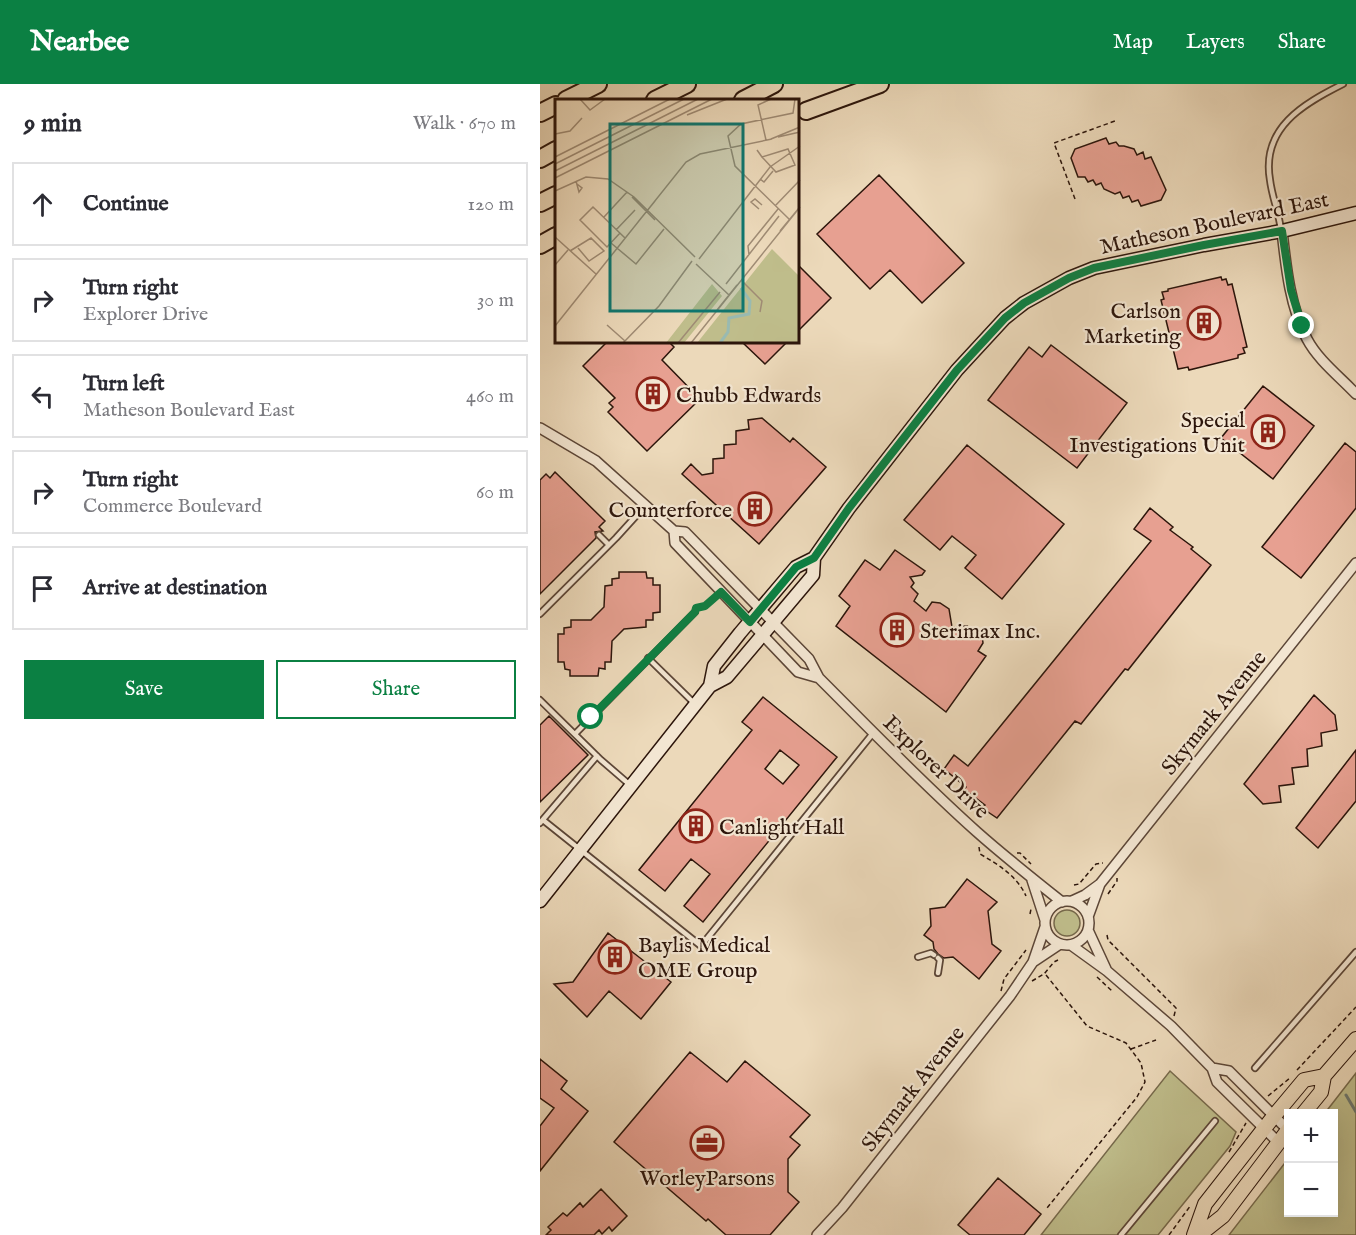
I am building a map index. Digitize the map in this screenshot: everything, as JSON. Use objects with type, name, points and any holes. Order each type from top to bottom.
[{"type":"highway","points":[[568,99],[598,84]]},
{"type":"highway","points":[[657,99],[687,84]]},
{"type":"highway","points":[[744,99],[774,84]]},
{"type":"highway","points":[[802,113],[861,84]]},
{"type":"highway","points":[[802,113],[880,84]]},
{"type":"highway","points":[[540,113],[555,106]]},
{"type":"highway","points":[[540,159],[555,151]]},
{"type":"highway","points":[[540,203],[555,196]]},
{"type":"highway","points":[[540,245],[555,237]]},
{"type":"main road","points":[[1196,1235],[1205,1204],[1304,1080],[1324,1076],[1354,1046]]},
{"type":"main road","points":[[1306,1109],[1321,1092],[1324,1076]]},
{"type":"main road","points":[[1196,1235],[1223,1216],[1284,1135]]},
{"type":"street","name":"Matheson Boulevard East","points":[[710,686],[714,666],[750,622],[796,567],[814,558],[849,508],[957,370],[1005,318],[1024,303],[1069,278],[1094,268],[1282,231],[1356,213]]},
{"type":"street","points":[[1282,231],[1291,290],[1306,338],[1320,357],[1356,394]]},
{"type":"street","name":"Explorer Drive","points":[[540,428],[596,460],[674,531],[686,532],[808,659],[819,678],[976,832],[1032,879],[1067,902]]},
{"type":"street","name":"Explorer Drive","points":[[674,531],[675,543],[798,672],[819,678]]},
{"type":"street","name":"Matheson Boulevard East","points":[[540,901],[710,686],[727,677],[813,575],[814,558]]},
{"type":"street","name":"Skymark Avenue","points":[[1088,917],[1100,884],[1356,562]]},
{"type":"street","points":[[1032,879],[1050,938],[1065,944],[1107,971],[1171,1026],[1212,1068],[1217,1082],[1278,1143]]},
{"type":"street","name":"Skymark Avenue","points":[[1067,902],[1100,884]]},
{"type":"street","points":[[1046,923],[1050,909],[1067,902],[1082,907],[1088,917],[1088,930],[1107,971]]},
{"type":"street","name":"Skymark Avenue","points":[[817,1235],[842,1208],[1010,996],[1033,962],[1046,923]]},
{"type":"street","points":[[1065,944],[1082,939],[1088,930]]},
{"type":"street","name":"Skymark Avenue","points":[[1033,962],[1065,944]]},
{"type":"street","points":[[1212,1068],[1229,1071],[1284,1126]]},
{"type":"lane","points":[[1282,231],[1269,179],[1269,159],[1272,146],[1280,128],[1291,117],[1315,98],[1343,84]]},
{"type":"lane","points":[[540,614],[646,505]]},
{"type":"lane","points":[[599,535],[609,545]]},
{"type":"lane","points":[[575,734],[695,612]]},
{"type":"lane","points":[[648,658],[695,704]]},
{"type":"lane","points":[[540,700],[597,756],[632,786]]},
{"type":"lane","points":[[597,756],[542,822],[581,850],[701,946],[874,732]]},
{"type":"lane","points":[[918,957],[931,952],[940,960],[938,973]]},
{"type":"lane","points":[[1255,1068],[1356,952]]},
{"type":"lane","points":[[1121,1235],[1215,1121]]},
{"type":"path","points":[[1075,199],[1054,143],[1115,121]]},
{"type":"path","points":[[695,612],[696,608],[705,606],[721,592]]},
{"type":"path","points":[[976,832],[980,854],[998,864],[1015,879],[1028,899]]},
{"type":"path","points":[[1074,885],[1079,884],[1096,864],[1118,861]]},
{"type":"path","points":[[1030,914],[1031,907]]},
{"type":"path","points":[[1107,935],[1108,940],[1176,1008],[1171,1026]]},
{"type":"path","points":[[993,1018],[1004,979],[1032,942]]},
{"type":"path","points":[[1046,975],[1087,1026],[1126,1043],[1141,1063],[1145,1082],[1137,1097],[1047,1208]]},
{"type":"path","points":[[1271,1093],[1292,1076],[1356,1007]]},
{"type":"path","points":[[1131,1049],[1156,1040]]},
{"type":"shaded area","points":[[1067,910],[1076,914],[1080,923],[1076,932],[1067,936],[1058,932],[1054,923],[1058,914]]},
{"type":"shaded area","points":[[1170,1071],[1236,1132],[1230,1146],[1158,1235],[1041,1235]]},
{"type":"shaded area","points":[[1356,1073],[1356,1235],[1229,1235],[1284,1164],[1284,1217],[1338,1217],[1338,1109],[1328,1109]]},
{"type":"building","points":[[1106,138],[1109,144],[1116,142],[1119,146],[1134,149],[1137,155],[1143,152],[1145,159],[1151,157],[1166,190],[1161,200],[1141,206],[1138,200],[1132,202],[1129,196],[1123,198],[1120,192],[1115,194],[1104,189],[1101,183],[1096,185],[1093,180],[1088,182],[1085,177],[1078,177],[1071,158],[1075,149]]},
{"type":"building","points":[[879,175],[964,263],[922,303],[890,270],[870,289],[817,234]]},
{"type":"building","points":[[800,267],[831,298],[800,329]]},
{"type":"building","name":"Carlson Marketing","points":[[1221,277],[1222,280],[1226,279],[1228,285],[1232,284],[1247,347],[1243,348],[1245,353],[1238,355],[1238,358],[1189,370],[1188,367],[1178,369],[1161,300],[1164,299],[1162,292]]},
{"type":"building","name":"Chubb Edwards","points":[[605,344],[671,344],[674,347],[662,360],[700,399],[647,451],[608,412],[613,407],[609,403],[615,398],[583,366]]},
{"type":"building","points":[[744,344],[785,344],[765,364]]},
{"type":"building","points":[[1051,345],[1127,403],[1077,468],[988,400],[1029,347],[1042,357]]},
{"type":"building","name":"Special Investigations Unit","points":[[1263,386],[1314,426],[1273,479],[1221,438]]},
{"type":"building","name":"Counterforce","points":[[762,418],[790,442],[793,438],[826,467],[759,544],[682,474],[691,464],[702,475],[713,473],[713,459],[724,458],[724,445],[736,444],[736,431],[749,429],[748,420]]},
{"type":"building","points":[[1345,443],[1356,452],[1356,508],[1301,578],[1262,547]]},
{"type":"building","points":[[967,445],[1064,524],[1002,599],[965,568],[976,555],[952,536],[940,550],[904,520]]},
{"type":"building","points":[[555,472],[605,521],[599,527],[603,531],[595,532],[596,538],[540,594],[540,480],[546,474],[550,478]]},
{"type":"building","points":[[1150,508],[1173,527],[1170,530],[1193,547],[1191,549],[1211,565],[1128,670],[1125,669],[1081,724],[1075,721],[997,818],[982,808],[985,805],[964,789],[966,787],[944,769],[954,755],[968,766],[1151,541],[1134,529]]},
{"type":"building","name":"Sterimax Inc.","points":[[895,550],[925,571],[922,575],[910,577],[914,583],[911,587],[918,594],[914,601],[926,611],[932,602],[940,603],[949,609],[952,627],[967,626],[982,635],[983,643],[978,651],[986,656],[946,712],[836,626],[850,606],[839,596],[865,560],[880,570]]},
{"type":"building","points":[[619,572],[646,572],[647,578],[653,578],[653,585],[660,585],[660,612],[653,613],[653,620],[646,620],[646,627],[624,629],[612,641],[611,662],[605,662],[605,669],[599,668],[598,676],[570,676],[570,670],[565,669],[564,662],[558,662],[558,634],[564,634],[564,628],[571,627],[571,620],[591,620],[604,607],[605,586],[612,585],[612,579],[619,578]]},
{"type":"building","points":[[1314,695],[1335,715],[1337,730],[1321,733],[1322,746],[1307,749],[1308,766],[1292,768],[1294,784],[1279,786],[1281,802],[1263,804],[1244,784]]},
{"type":"building","name":"Canlight Hall","points":[[763,697],[837,757],[703,922],[684,906],[710,874],[691,859],[665,891],[639,870],[752,730],[742,722]],"holes":[[[780,750],[799,765],[783,784],[765,769]]]},
{"type":"building","points":[[549,716],[588,755],[540,802],[540,725]]},
{"type":"building","points":[[1356,750],[1356,801],[1318,848],[1296,828]]},
{"type":"building","points":[[967,879],[997,902],[988,911],[992,944],[1001,951],[979,979],[953,957],[944,958],[938,954],[933,942],[924,935],[931,926],[930,909],[945,907]]},
{"type":"building","name":"Baylis Medical OME Group","points":[[608,933],[671,982],[641,1019],[609,991],[587,1017],[554,984],[573,982]]},
{"type":"building","name":"WorleyParsons","points":[[690,1052],[727,1082],[745,1061],[810,1115],[790,1137],[800,1145],[788,1159],[788,1192],[799,1202],[770,1235],[726,1235],[708,1219],[706,1221],[614,1142]]},
{"type":"building","points":[[540,1059],[567,1081],[561,1089],[588,1111],[540,1171],[540,1126],[554,1108],[540,1098]]},
{"type":"building","points":[[998,1178],[1041,1214],[1024,1235],[970,1235],[958,1225]]},
{"type":"building","points":[[601,1189],[627,1216],[612,1231],[609,1227],[602,1234],[599,1230],[594,1235],[546,1235],[551,1230],[548,1227],[563,1213],[567,1216],[580,1203],[583,1207]]},
{"type":"waterway","points":[[1346,1095],[1356,1112]]},
{"type":"place","name":"Carlson Marketing","points":[[1204,323]]},
{"type":"place","name":"Chubb Edwards","points":[[653,394]]},
{"type":"place","name":"Special Investigations Unit","points":[[1268,432]]},
{"type":"place","name":"Counterforce","points":[[755,509]]},
{"type":"place","name":"Sterimax Inc.","points":[[897,630]]},
{"type":"place","name":"Canlight Hall","points":[[696,826]]},
{"type":"place","name":"Baylis Medical OME Group","points":[[615,957]]},
{"type":"place","name":"WorleyParsons","points":[[707,1143]]},
{"type":"route","points":[[591,717],[695,612],[696,608],[705,606],[721,592],[750,622],[796,567],[814,558],[849,508],[957,370],[1005,318],[1042,291],[1094,268],[1282,231],[1291,290],[1302,326]]}]
